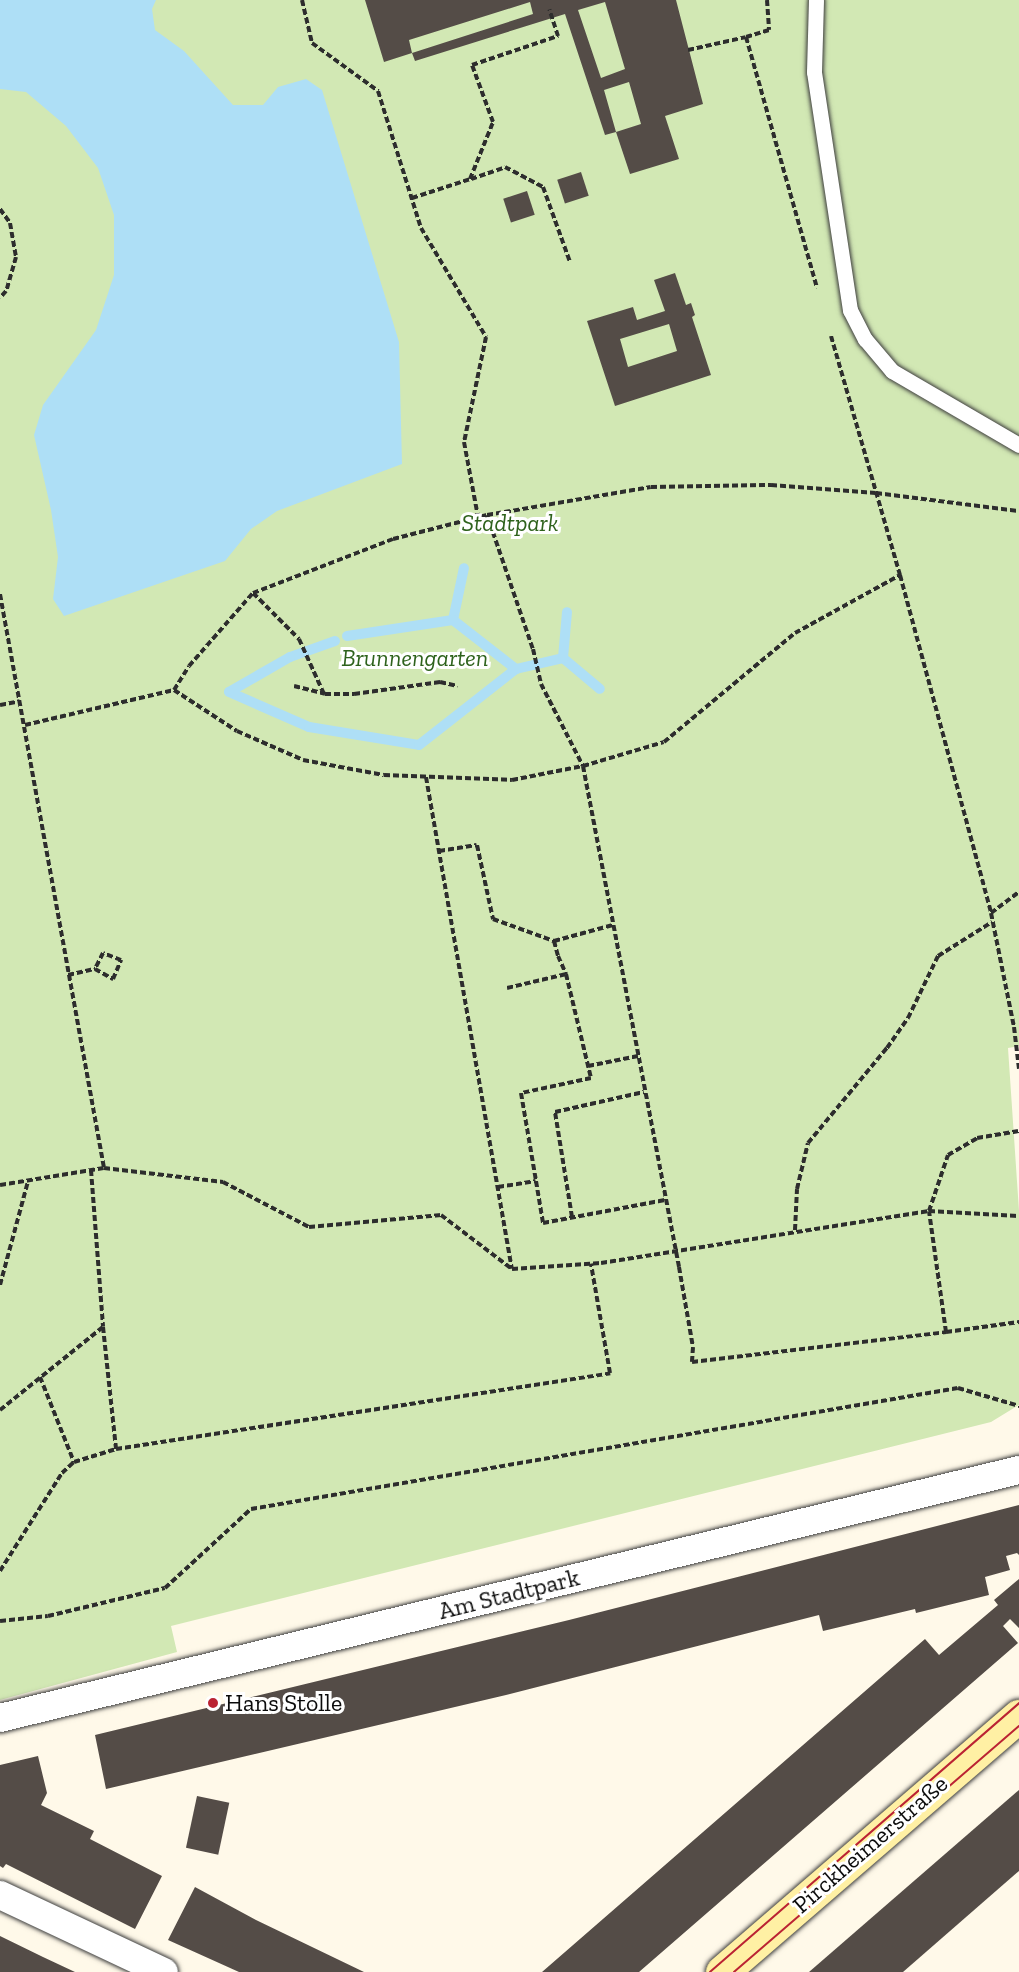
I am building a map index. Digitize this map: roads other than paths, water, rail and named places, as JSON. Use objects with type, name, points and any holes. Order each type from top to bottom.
[{"type":"main road","name":"Pirckheimerstraße","points":[[722,1972],[1019,1716]]},
{"type":"street","name":"Am Stadtpark","points":[[0,1718],[1019,1470]]},
{"type":"street","points":[[0,1895],[164,1972]]},
{"type":"lane","points":[[816,0],[814,72],[850,309],[865,339],[892,371],[1019,446]]},
{"type":"water","points":[[0,0],[156,0],[152,9],[155,30],[184,51],[233,105],[263,105],[278,87],[306,79],[322,90],[399,342],[402,464],[277,511],[251,529],[225,561],[64,616],[53,599],[58,557],[51,510],[34,435],[43,405],[96,330],[114,275],[114,215],[98,168],[66,126],[26,92],[0,89]]},
{"type":"waterway","points":[[453,620],[464,568]]},
{"type":"waterway","points":[[563,658],[567,612]]},
{"type":"waterway","points":[[347,636],[453,620],[516,669]]},
{"type":"waterway","points":[[335,641],[290,657],[229,692],[309,727],[419,745],[516,669],[563,658]]},
{"type":"waterway","points":[[563,658],[600,689]]},
{"type":"tram line","points":[[710,1972],[1019,1703]]},
{"type":"tram line","points":[[734,1972],[1019,1726]]},
{"type":"place","name":"Hans Stolle","points":[[213,1703]]},
{"type":"park label","name":"Stadtpark","points":[[510,523]]},
{"type":"park label","name":"Brunnengarten","points":[[415,658]]}]
